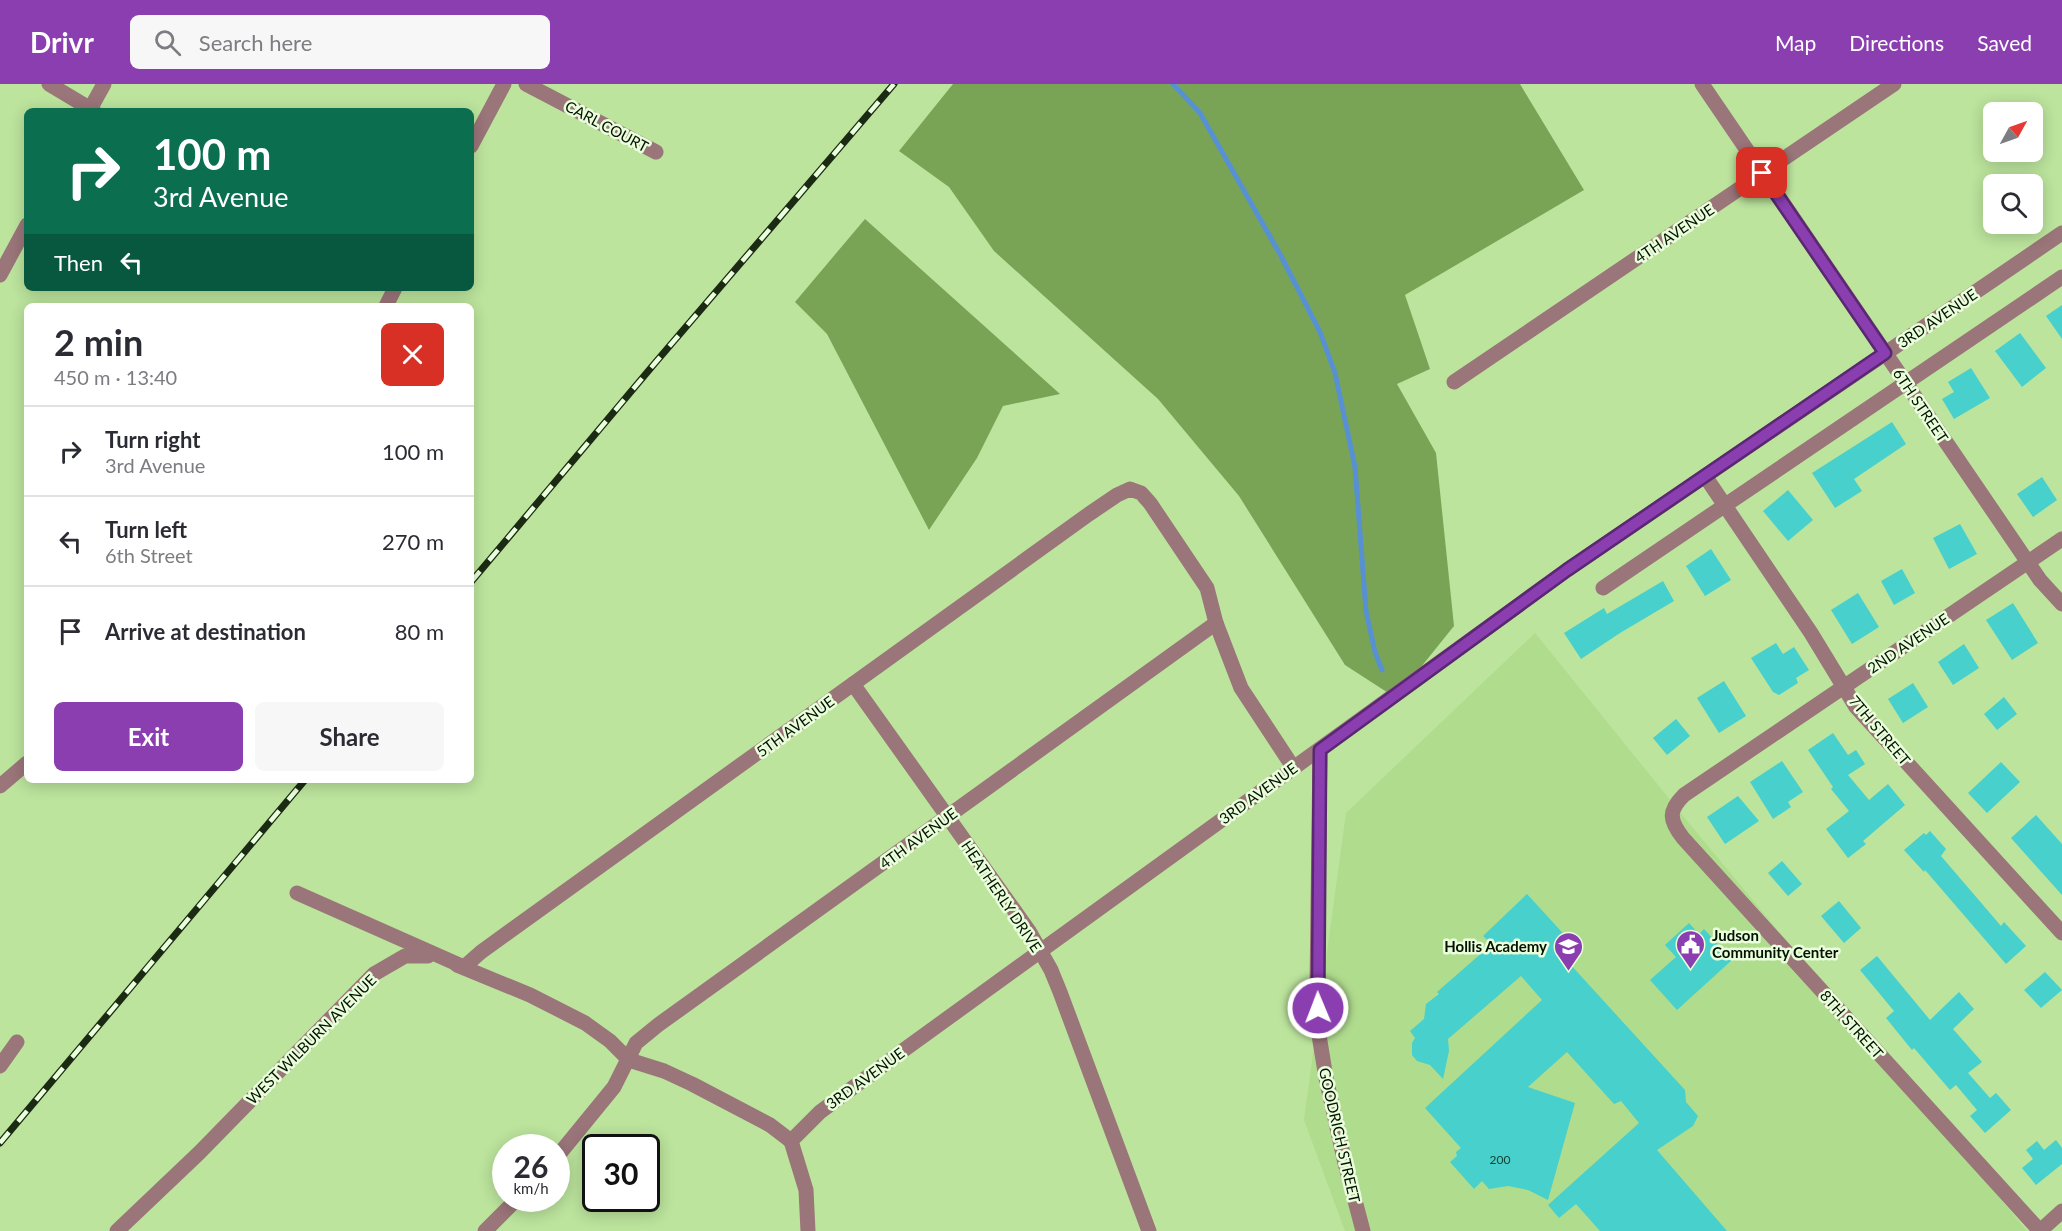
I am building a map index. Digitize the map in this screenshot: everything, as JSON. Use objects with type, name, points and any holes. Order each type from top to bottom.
[{"type":"street","points":[[49,84],[88,108]]},
{"type":"street","points":[[92,108],[104,84]]},
{"type":"street","points":[[474,140],[504,84]]},
{"type":"street","name":"CARL COURT","points":[[526,84],[656,153]]},
{"type":"street","name":"6TH STREET","points":[[1702,84],[2040,580],[2062,604]]},
{"type":"street","name":"4TH AVENUE","points":[[1454,382],[1894,84]]},
{"type":"street","points":[[0,274],[24,230]]},
{"type":"street","name":"3RD AVENUE","points":[[791,1141],[820,1112],[1567,570],[2062,233]]},
{"type":"street","points":[[1603,588],[2062,277]]},
{"type":"street","name":"7TH STREET","points":[[1705,476],[1856,707],[2062,933]]},
{"type":"street","name":"5TH AVENUE","points":[[464,967],[481,952],[1089,514],[1130,489],[1141,494],[1150,503],[1207,588],[1216,623]]},
{"type":"street","name":"2ND AVENUE","points":[[1672,813],[1674,805],[1684,795],[2062,539]]},
{"type":"street","points":[[1216,623],[1241,688],[1293,767]]},
{"type":"street","name":"4TH AVENUE","points":[[570,1141],[614,1087],[636,1043],[658,1025],[1216,623]]},
{"type":"street","name":"HEATHERLY DRIVE","points":[[853,684],[1029,931],[1040,951],[1060,992],[1149,1231]]},
{"type":"street","name":"GOODRICH STREET","points":[[1320,750],[1318,1029],[1326,1078],[1363,1231]]},
{"type":"street","points":[[0,786],[24,766]]},
{"type":"street","name":"8TH STREET","points":[[1672,813],[1676,829],[1683,838],[2040,1231]]},
{"type":"street","points":[[297,892],[464,967]]},
{"type":"street","name":"WEST WILBURN AVENUE","points":[[117,1231],[199,1153],[374,974],[398,959],[413,955],[434,957],[464,967],[530,995],[585,1023],[610,1041],[629,1060],[664,1071],[692,1084],[770,1125],[791,1141]]},
{"type":"street","points":[[0,1066],[17,1042]]},
{"type":"street","points":[[791,1141],[806,1190],[808,1231]]},
{"type":"street","points":[[2040,1231],[2062,1211]]},
{"type":"street","points":[[485,1231],[504,1212]]},
{"type":"shaded area","points":[[953,84],[1520,84],[1584,190],[1405,295],[1430,369],[1397,384],[1436,453],[1454,626],[1396,698],[1345,665],[1239,496],[1158,399],[994,251],[949,187],[899,151]]},
{"type":"shaded area","points":[[865,219],[1060,394],[1003,406],[977,458],[929,530],[827,334],[795,302]]},
{"type":"shaded area","name":"Hollis Academy","points":[[1535,633],[1688,822],[2027,1231],[1345,1231],[1304,1120],[1346,813]]},
{"type":"building","points":[[2062,305],[2062,339],[2046,316]]},
{"type":"building","points":[[2020,333],[2046,368],[2022,387],[1995,351]]},
{"type":"building","points":[[1971,368],[1990,398],[1954,419],[1942,399],[1954,392],[1948,382]]},
{"type":"building","points":[[1892,422],[1906,444],[1854,479],[1862,491],[1835,508],[1812,473]]},
{"type":"building","points":[[2042,477],[2057,500],[2033,517],[2017,494]]},
{"type":"building","points":[[1788,490],[1813,520],[1788,541],[1763,511]]},
{"type":"building","points":[[1960,524],[1977,554],[1949,569],[1933,538]]},
{"type":"building","points":[[1711,549],[1731,580],[1705,596],[1686,566]]},
{"type":"building","points":[[1902,569],[1915,593],[1894,605],[1881,581]]},
{"type":"building","points":[[1663,581],[1674,601],[1581,659],[1564,633],[1604,608],[1607,614]]},
{"type":"building","points":[[1858,593],[1879,627],[1852,644],[1831,610]]},
{"type":"building","points":[[2013,603],[2038,643],[2012,660],[1986,620]]},
{"type":"building","points":[[1776,643],[1783,654],[1794,647],[1809,670],[1796,678],[1798,683],[1779,695],[1773,692],[1751,658]]},
{"type":"building","points":[[1964,644],[1979,668],[1953,685],[1938,662]]},
{"type":"building","points":[[1724,681],[1746,716],[1719,733],[1697,698]]},
{"type":"building","points":[[1913,683],[1928,707],[1903,723],[1888,699]]},
{"type":"building","points":[[2004,697],[2017,714],[1997,730],[1984,714]]},
{"type":"building","points":[[1676,719],[1690,736],[1667,755],[1653,738]]},
{"type":"building","points":[[1833,733],[1848,755],[1856,750],[1865,764],[1848,775],[1869,800],[1888,784],[1905,805],[1863,841],[1866,844],[1848,858],[1826,829],[1849,811],[1831,789],[1833,787],[1808,750]]},
{"type":"building","points":[[1782,761],[1803,792],[1788,802],[1791,807],[1773,819],[1750,782]]},
{"type":"building","points":[[2001,762],[2020,782],[1987,813],[1968,793]]},
{"type":"building","points":[[1738,796],[1759,821],[1725,844],[1707,817]]},
{"type":"building","points":[[2036,815],[2062,844],[2062,895],[2011,838]]},
{"type":"building","points":[[1930,831],[1946,849],[1941,856],[2001,926],[2004,922],[2026,946],[2006,964],[1925,870],[1924,872],[1904,850],[1924,833],[1926,835]]},
{"type":"building","points":[[1782,861],[1802,884],[1788,896],[1768,873]]},
{"type":"building","points":[[1527,894],[1581,953],[1569,963],[1685,1090],[1686,1102],[1698,1116],[1693,1126],[1657,1150],[1727,1231],[1600,1231],[1576,1204],[1559,1218],[1548,1205],[1639,1123],[1621,1101],[1614,1104],[1567,1052],[1528,1087],[1575,1103],[1548,1200],[1528,1190],[1508,1186],[1489,1189],[1482,1181],[1474,1189],[1450,1162],[1461,1148],[1425,1108],[1542,1000],[1521,976],[1448,1039],[1449,1051],[1443,1079],[1430,1065],[1417,1061],[1412,1055],[1412,1043],[1415,1038],[1410,1031],[1424,1019],[1426,1004],[1439,994],[1437,992],[1492,944],[1483,936]]},
{"type":"building","points":[[1839,901],[1861,928],[1844,943],[1821,916]]},
{"type":"building","name":"Judson Community Center","points":[[1689,923],[1699,934],[1704,929],[1732,960],[1677,1010],[1650,980],[1676,957],[1665,945]]},
{"type":"building","points":[[1877,956],[1930,1020],[1959,992],[1974,1009],[1953,1029],[1982,1062],[1968,1073],[1990,1098],[1996,1093],[2011,1110],[1985,1133],[1970,1116],[1977,1110],[1956,1085],[1950,1090],[1914,1048],[1912,1050],[1886,1018],[1894,1011],[1860,970]]},
{"type":"building","points":[[2045,972],[2062,990],[2041,1008],[2024,990]]},
{"type":"building","points":[[2056,1140],[2062,1148],[2062,1164],[2036,1185],[2022,1168],[2033,1159],[2026,1150],[2037,1141],[2044,1150]]},
{"type":"waterway","points":[[1173,84],[1200,113],[1281,256],[1320,332],[1335,373],[1355,467],[1366,611],[1375,652],[1382,670]]},
{"type":"railway","points":[[474,578],[894,84]]},
{"type":"railway","points":[[0,1143],[302,783]]},
{"type":"place","name":"Judson Community Center","points":[[1691,970]]},
{"type":"place","name":"Hollis Academy","points":[[1568,972]]},
{"type":"route","points":[[1318,1008],[1320,750],[1567,570],[1885,353],[1762,173]]}]
